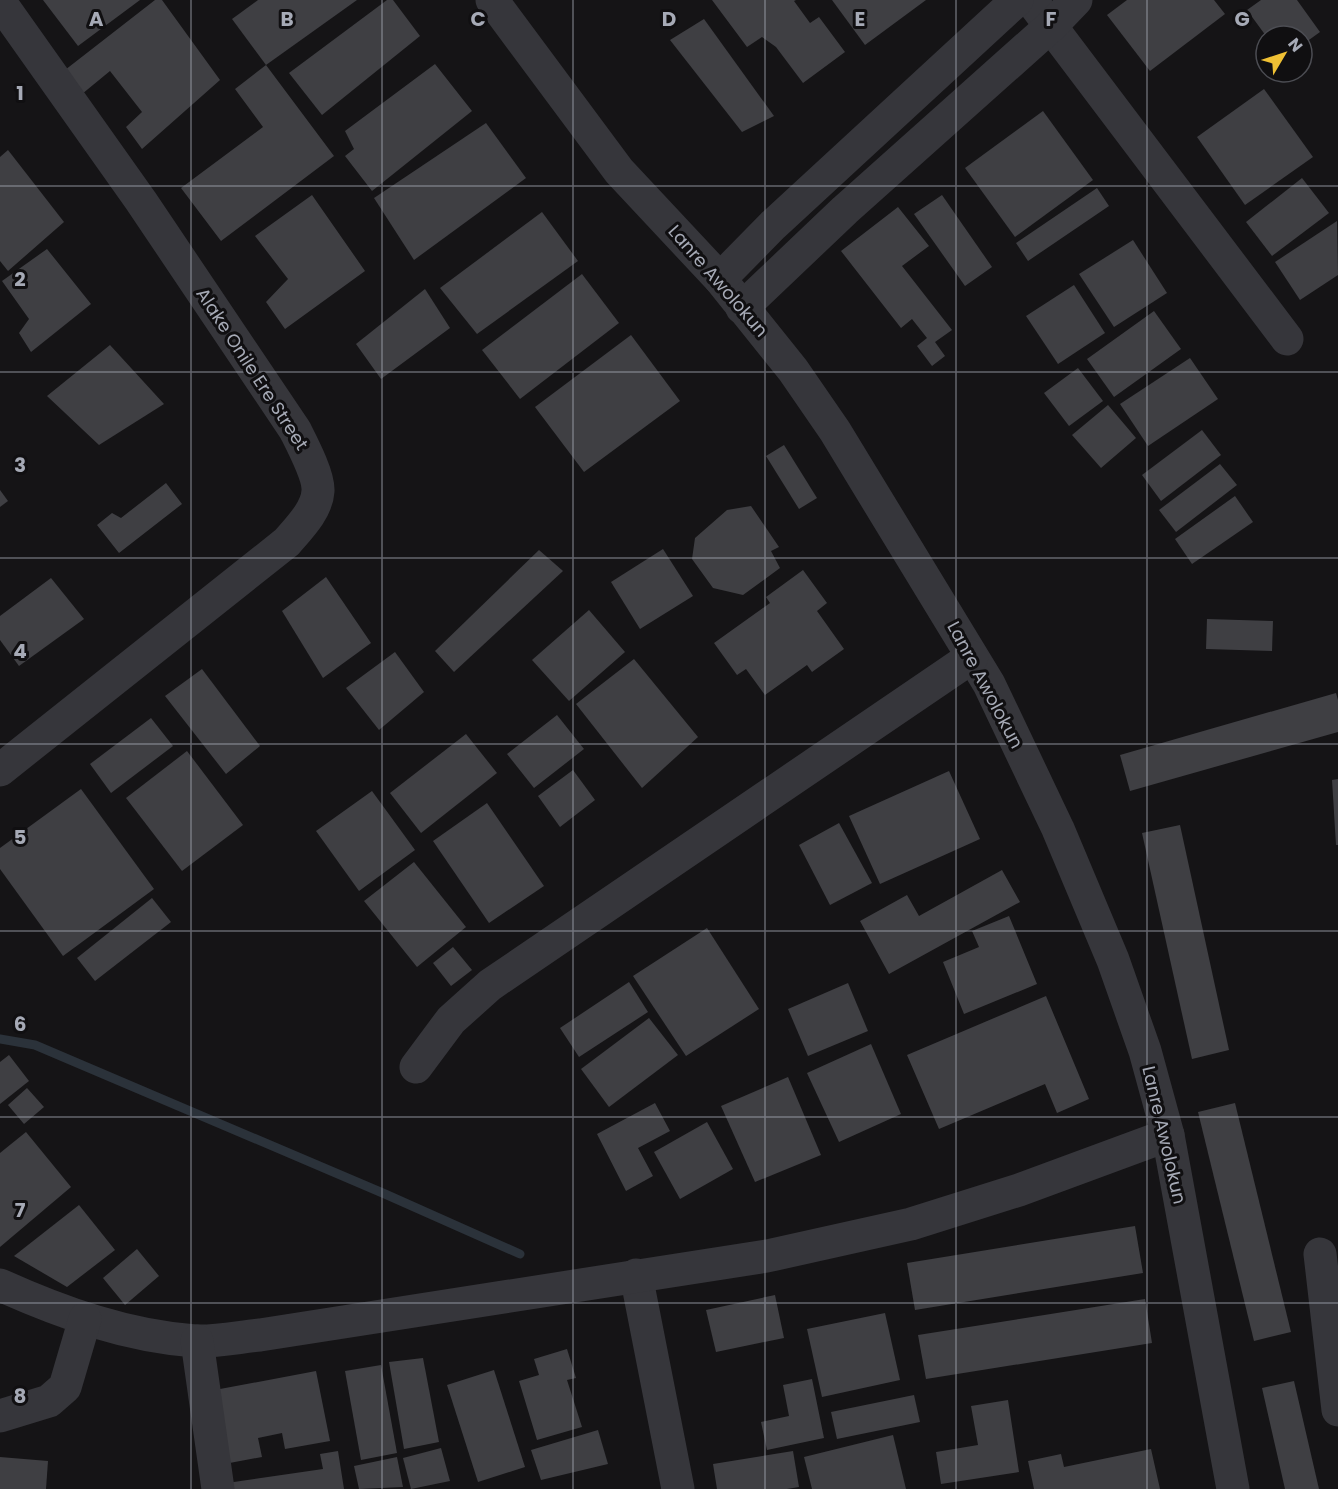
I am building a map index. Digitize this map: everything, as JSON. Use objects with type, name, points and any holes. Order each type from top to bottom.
[{"type":"street","name":"Lanre Awolokun","points":[[492,0],[619,171],[720,279],[793,370],[836,431],[988,684],[1058,829],[1113,960],[1145,1052],[1168,1135],[1233,1489]]},
{"type":"street","points":[[720,279],[773,225],[1017,0]]},
{"type":"street","points":[[1031,0],[1287,339]]},
{"type":"street","points":[[742,308],[845,210],[1051,26],[1077,0]]},
{"type":"street","name":"Alake Onile Ere Street","points":[[0,2],[141,201],[295,430],[311,464],[318,491],[308,517],[287,542],[4,760]]},
{"type":"street","points":[[416,1067],[451,1020],[490,985],[972,657]]},
{"type":"street","points":[[0,1285],[85,1319],[138,1334],[197,1341],[283,1332],[767,1256],[911,1224],[1019,1190],[1168,1135]]},
{"type":"street","points":[[1320,1254],[1338,1410]]},
{"type":"street","points":[[636,1275],[678,1489]]},
{"type":"street","points":[[0,1416],[49,1401],[65,1387],[85,1319]]},
{"type":"street","points":[[197,1341],[218,1489]]},
{"type":"building","points":[[43,0],[140,0],[78,46]]},
{"type":"building","points":[[155,0],[162,0],[220,80],[142,149],[126,127],[142,112],[110,71],[82,94],[65,70]]},
{"type":"building","points":[[258,0],[357,0],[266,65],[232,19]]},
{"type":"building","points":[[387,0],[393,0],[420,36],[322,115],[289,73]]},
{"type":"building","points":[[712,0],[796,0],[794,1],[810,23],[819,17],[845,52],[803,83],[776,47],[762,37],[747,47]]},
{"type":"building","points":[[832,0],[926,0],[865,45]]},
{"type":"building","points":[[1127,0],[1214,0],[1225,14],[1150,71],[1107,15]]},
{"type":"building","points":[[1261,0],[1297,0],[1320,32],[1314,36],[1314,24],[1257,24],[1247,10]]},
{"type":"building","points":[[704,19],[774,116],[742,132],[670,40]]},
{"type":"building","points":[[435,64],[472,111],[372,191],[345,156],[354,149],[345,131]]},
{"type":"building","points":[[266,65],[334,156],[221,241],[181,188],[263,127],[235,89]]},
{"type":"building","points":[[1264,89],[1313,157],[1245,205],[1197,137]]},
{"type":"building","points":[[1043,111],[1093,180],[1015,237],[965,168]]},
{"type":"building","points":[[486,123],[526,178],[414,260],[374,198]]},
{"type":"building","points":[[8,150],[64,222],[8,271],[0,261],[0,157]]},
{"type":"building","points":[[1302,178],[1329,213],[1272,256],[1246,222]]},
{"type":"building","points":[[1097,188],[1109,206],[1028,261],[1016,243]]},
{"type":"building","points":[[312,195],[365,271],[285,329],[266,302],[288,279],[255,236]]},
{"type":"building","points":[[942,195],[992,267],[965,286],[914,214]]},
{"type":"building","points":[[898,207],[929,246],[902,266],[952,330],[935,342],[945,356],[932,366],[917,346],[927,338],[912,319],[901,328],[841,251]]},
{"type":"building","points":[[542,212],[578,261],[477,334],[440,288]]},
{"type":"building","points":[[1337,221],[1338,275],[1300,300],[1275,262]]},
{"type":"building","points":[[1133,240],[1167,293],[1114,327],[1079,274]]},
{"type":"building","points":[[47,249],[91,304],[31,352],[19,333],[29,319],[2,281]]},
{"type":"building","points":[[582,274],[619,323],[520,399],[482,350]]},
{"type":"building","points":[[1074,285],[1105,333],[1058,364],[1026,316]]},
{"type":"building","points":[[425,289],[450,328],[381,379],[356,344]]},
{"type":"building","points":[[1154,311],[1181,349],[1114,397],[1087,359]]},
{"type":"building","points":[[631,335],[680,401],[584,472],[535,407]]},
{"type":"building","points":[[110,345],[164,404],[99,445],[47,396]]},
{"type":"building","points":[[1190,358],[1218,399],[1148,446],[1120,404]]},
{"type":"building","points":[[1078,368],[1103,401],[1069,426],[1044,393]]},
{"type":"building","points":[[1108,405],[1136,438],[1101,468],[1072,435]]},
{"type":"building","points":[[1202,430],[1221,455],[1161,501],[1142,475]]},
{"type":"building","points":[[784,445],[817,498],[799,509],[766,456]]},
{"type":"building","points":[[1220,464],[1237,485],[1176,532],[1159,510]]},
{"type":"building","points":[[166,483],[182,504],[119,553],[97,525],[112,513],[121,518]]},
{"type":"building","points":[[0,490],[8,501],[0,507]]},
{"type":"building","points":[[1235,496],[1253,522],[1192,564],[1175,539]]},
{"type":"building","points":[[751,506],[779,547],[771,551],[780,568],[743,595],[713,588],[692,559],[695,538],[727,510]]},
{"type":"building","points":[[663,549],[693,596],[640,629],[611,582]]},
{"type":"building","points":[[539,550],[563,571],[454,672],[435,651]]},
{"type":"building","points":[[803,570],[827,603],[817,611],[844,649],[812,672],[807,665],[765,695],[746,669],[737,675],[714,643],[770,603],[766,597]]},
{"type":"building","points":[[326,577],[371,643],[323,678],[282,611]]},
{"type":"building","points":[[51,578],[84,619],[19,666],[0,640],[0,616]]},
{"type":"building","points":[[589,610],[625,652],[569,701],[532,660]]},
{"type":"building","points":[[1207,619],[1273,621],[1272,651],[1206,649]]},
{"type":"building","points":[[395,652],[424,692],[379,730],[346,688]]},
{"type":"building","points":[[634,659],[698,737],[642,788],[576,704]]},
{"type":"building","points":[[202,669],[260,746],[226,774],[165,696]]},
{"type":"building","points":[[1336,693],[1338,732],[1130,791],[1120,755]]},
{"type":"building","points":[[557,715],[584,749],[534,788],[507,754]]},
{"type":"building","points":[[151,718],[173,746],[111,793],[90,764]]},
{"type":"building","points":[[466,734],[497,773],[421,833],[390,793]]},
{"type":"building","points":[[187,751],[243,825],[182,871],[126,798]]},
{"type":"building","points":[[573,770],[595,800],[560,827],[538,796]]},
{"type":"building","points":[[949,771],[980,839],[880,884],[849,816]]},
{"type":"building","points":[[1338,779],[1338,845],[1336,845],[1332,780]]},
{"type":"building","points":[[81,789],[154,889],[63,956],[0,869],[0,848]]},
{"type":"building","points":[[372,791],[415,850],[359,891],[316,831]]},
{"type":"building","points":[[487,803],[544,886],[489,923],[433,841]]},
{"type":"building","points":[[839,823],[872,883],[830,905],[799,845]]},
{"type":"building","points":[[1180,825],[1229,1050],[1192,1059],[1142,833]]},
{"type":"building","points":[[414,862],[466,927],[417,967],[364,901]]},
{"type":"building","points":[[1002,870],[1020,902],[889,974],[860,921],[907,895],[919,916]]},
{"type":"building","points":[[152,898],[171,922],[95,981],[77,958]]},
{"type":"building","points":[[1009,916],[1037,984],[964,1014],[943,962],[979,947],[972,931]]},
{"type":"building","points":[[707,928],[759,1009],[686,1056],[633,976]]},
{"type":"building","points":[[453,947],[472,970],[451,986],[433,963]]},
{"type":"building","points":[[629,982],[648,1012],[579,1057],[560,1028]]},
{"type":"building","points":[[848,983],[868,1031],[808,1056],[788,1009]]},
{"type":"building","points":[[1046,996],[1089,1099],[1057,1113],[1045,1084],[939,1129],[907,1055]]},
{"type":"building","points":[[649,1018],[678,1055],[609,1107],[581,1069]]},
{"type":"building","points":[[871,1044],[901,1114],[839,1142],[807,1073]]},
{"type":"building","points":[[9,1055],[29,1081],[0,1104],[0,1062]]},
{"type":"building","points":[[788,1077],[821,1155],[755,1182],[721,1106]]},
{"type":"building","points":[[27,1088],[44,1107],[24,1124],[8,1105]]},
{"type":"building","points":[[655,1103],[670,1131],[638,1148],[653,1176],[626,1191],[597,1134]]},
{"type":"building","points":[[1235,1103],[1291,1332],[1254,1341],[1198,1112]]},
{"type":"building","points":[[707,1122],[733,1169],[680,1199],[654,1152]]},
{"type":"building","points":[[26,1132],[71,1187],[0,1247],[0,1153]]},
{"type":"building","points":[[79,1205],[115,1250],[67,1287],[14,1256]]},
{"type":"building","points":[[1135,1226],[1143,1273],[915,1310],[907,1263]]},
{"type":"building","points":[[137,1249],[159,1276],[125,1305],[103,1278]]},
{"type":"building","points":[[775,1295],[784,1338],[716,1352],[706,1310]]},
{"type":"building","points":[[1145,1299],[1152,1343],[926,1379],[918,1335]]},
{"type":"building","points":[[885,1313],[900,1380],[822,1397],[807,1329]]},
{"type":"building","points":[[567,1349],[576,1378],[567,1380],[582,1427],[537,1440],[519,1381],[539,1375],[534,1359]]},
{"type":"building","points":[[423,1358],[439,1442],[404,1449],[389,1362]]},
{"type":"building","points":[[381,1365],[397,1453],[361,1460],[345,1371]]},
{"type":"building","points":[[494,1370],[525,1467],[478,1482],[447,1385]]},
{"type":"building","points":[[316,1371],[330,1441],[285,1449],[282,1433],[258,1438],[262,1457],[219,1465],[204,1392]]},
{"type":"building","points":[[812,1379],[824,1438],[767,1450],[761,1422],[789,1416],[783,1385]]},
{"type":"building","points":[[1294,1381],[1319,1489],[1285,1489],[1262,1388]]},
{"type":"building","points":[[914,1395],[920,1422],[837,1439],[831,1412]]},
{"type":"building","points":[[1008,1400],[1019,1472],[941,1484],[936,1452],[978,1445],[971,1406]]},
{"type":"building","points":[[598,1430],[608,1464],[541,1480],[531,1450]]},
{"type":"building","points":[[893,1435],[906,1489],[812,1489],[804,1457]]},
{"type":"building","points":[[441,1448],[450,1481],[411,1489],[403,1458]]},
{"type":"building","points":[[1151,1449],[1160,1489],[1034,1489],[1028,1461],[1061,1454],[1064,1467]]},
{"type":"building","points":[[338,1451],[344,1489],[228,1489],[227,1483],[323,1469],[320,1454]]},
{"type":"building","points":[[793,1451],[799,1487],[717,1489],[713,1464]]},
{"type":"building","points":[[0,1457],[48,1461],[46,1489],[0,1489]]},
{"type":"building","points":[[397,1457],[403,1487],[359,1489],[354,1466]]},
{"type":"waterway","points":[[0,1039],[35,1045],[520,1254]]}]
